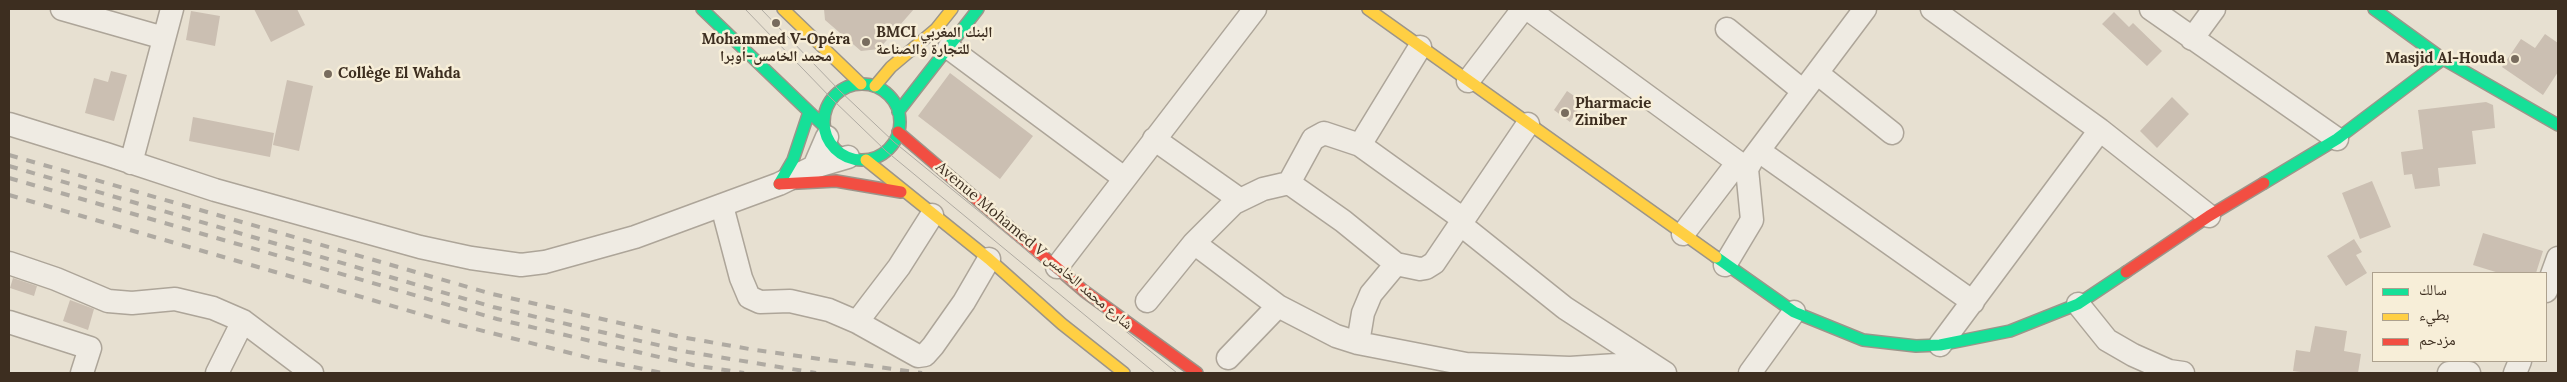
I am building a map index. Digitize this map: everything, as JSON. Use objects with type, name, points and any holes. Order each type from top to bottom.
[{"type":"street","points":[[62,9],[164,38]]},
{"type":"street","points":[[130,162],[172,9]]},
{"type":"street","points":[[702,9],[810,112],[826,132],[835,149],[857,158],[905,193],[989,259],[1062,324],[1124,373]]},
{"type":"street","points":[[783,9],[861,84]]},
{"type":"street","points":[[875,86],[891,68],[936,29],[952,9]]},
{"type":"street","points":[[898,112],[978,9]]},
{"type":"street","points":[[1057,267],[1255,9]]},
{"type":"street","points":[[1368,9],[1725,265],[1794,312],[1863,340],[1916,346],[1940,345],[2010,331],[2078,304],[2209,216],[2337,139],[2443,59]]},
{"type":"street","points":[[1468,81],[1523,9]]},
{"type":"street","points":[[1528,9],[1748,161],[1973,302]]},
{"type":"street","points":[[1683,234],[1748,161],[1865,9]]},
{"type":"street","points":[[1932,9],[2100,130],[2209,216]]},
{"type":"street","points":[[2151,9],[2337,139]]},
{"type":"street","points":[[2192,39],[2214,9]]},
{"type":"street","points":[[2374,9],[2443,59],[2526,109],[2558,125]]},
{"type":"street","points":[[1727,30],[1892,133]]},
{"type":"street","points":[[1360,145],[1420,47]]},
{"type":"street","points":[[949,48],[1124,178]]},
{"type":"street","points":[[9,124],[215,190],[420,247],[471,258],[521,265],[545,262],[635,237],[779,184],[814,167],[886,151],[898,132],[898,112],[886,92],[875,86],[861,84],[840,91],[832,99],[825,112],[826,132],[814,167]]},
{"type":"street","points":[[779,184],[793,160],[810,112]]},
{"type":"street","points":[[1289,183],[1343,221],[1396,264],[1405,268],[1426,268],[1440,255],[1528,124]]},
{"type":"street","points":[[1940,345],[2100,130]]},
{"type":"street","name":"Avenue Mohamed V شارع محمد الخامس","points":[[898,132],[1122,321],[1176,356],[1197,373]]},
{"type":"street","points":[[1147,301],[1194,243],[1239,199],[1289,183],[1298,162],[1313,138],[1319,133],[1328,133],[1360,145],[1461,222],[1565,308],[1657,368]]},
{"type":"street","points":[[1154,139],[1239,199]]},
{"type":"street","points":[[1725,265],[1752,220],[1748,161]]},
{"type":"street","points":[[779,184],[836,181],[905,193]]},
{"type":"street","points":[[722,206],[741,278],[749,297],[760,302],[790,301],[815,305],[857,322],[918,356],[925,355],[964,302],[989,259]]},
{"type":"street","points":[[857,322],[899,267],[932,214]]},
{"type":"street","points":[[1194,243],[1278,306],[1336,336],[1358,343],[1466,364],[1570,368],[1657,368]]},
{"type":"street","points":[[2547,288],[2558,258]]},
{"type":"street","points":[[9,263],[56,279],[108,301],[132,303],[175,299],[214,308],[242,321],[312,373]]},
{"type":"street","points":[[1358,343],[1366,304],[1396,264]]},
{"type":"street","points":[[2078,304],[2107,340],[2133,355],[2169,371],[2183,373]]},
{"type":"street","points":[[1228,358],[1278,306]]},
{"type":"street","points":[[1750,373],[1794,312]]},
{"type":"street","points":[[217,373],[242,321]]},
{"type":"street","points":[[9,322],[90,348],[82,373]]},
{"type":"street","points":[[2449,373],[2469,373]]},
{"type":"building","points":[[254,9],[297,9],[305,25],[271,42]]},
{"type":"building","points":[[824,9],[914,9],[879,49],[861,51],[825,20]]},
{"type":"building","points":[[191,11],[220,16],[215,46],[186,40]]},
{"type":"building","points":[[2114,12],[2129,27],[2133,23],[2162,51],[2147,66],[2102,24]]},
{"type":"building","points":[[2545,34],[2558,43],[2558,72],[2543,95],[2502,67],[2521,39],[2535,48]]},
{"type":"building","points":[[111,71],[127,75],[114,121],[85,113],[94,78],[108,82]]},
{"type":"building","points":[[950,73],[1033,136],[1000,179],[918,116]]},
{"type":"building","points":[[287,80],[313,86],[299,151],[273,145]]},
{"type":"building","points":[[1567,91],[1583,102],[1570,122],[1554,110]]},
{"type":"building","points":[[2172,97],[2189,114],[2157,148],[2140,131]]},
{"type":"building","points":[[2486,102],[2493,105],[2495,128],[2472,131],[2476,164],[2438,168],[2440,186],[2415,189],[2412,174],[2404,175],[2401,152],[2423,149],[2418,110]]},
{"type":"building","points":[[193,117],[274,133],[270,157],[189,141]]},
{"type":"building","points":[[2372,181],[2391,227],[2360,239],[2342,193]]},
{"type":"building","points":[[2483,233],[2543,251],[2536,272],[2496,272],[2473,265]]},
{"type":"building","points":[[2354,239],[2362,252],[2356,255],[2367,273],[2346,286],[2327,256]]},
{"type":"building","points":[[13,278],[37,286],[34,296],[10,288]]},
{"type":"building","points":[[70,300],[94,309],[88,330],[63,321]]},
{"type":"building","points":[[2315,326],[2347,331],[2344,351],[2361,354],[2358,373],[2309,373],[2293,371],[2296,350],[2310,352]]},
{"type":"tram line","points":[[745,9],[832,99],[886,151],[1155,373]]},
{"type":"tram line","points":[[761,9],[840,91],[894,142],[1177,373]]},
{"type":"railway","points":[[9,155],[492,294],[681,337],[755,350],[922,373]]},
{"type":"railway","points":[[9,166],[493,307],[688,352],[816,373]]},
{"type":"railway","points":[[9,178],[497,319],[693,365],[744,373]]},
{"type":"railway","points":[[9,195],[448,322],[594,359],[663,373]]},
{"type":"traffic: fast","points":[[702,9],[824,126]]},
{"type":"traffic: fast","points":[[898,112],[978,9]]},
{"type":"traffic: fast","points":[[2374,9],[2443,59],[2558,125]]},
{"type":"traffic: fast","points":[[2264,183],[2337,139],[2443,59]]},
{"type":"traffic: fast","points":[[862,84],[876,87],[889,95],[897,108],[900,122],[897,136],[889,149],[876,157],[862,160],[848,157],[835,149],[827,136],[824,122],[827,108],[835,95],[848,87],[862,84]]},
{"type":"traffic: fast","points":[[779,184],[793,160],[809,112]]},
{"type":"traffic: fast","points":[[1716,257],[1794,312],[1863,340],[1916,346],[1940,345],[2010,331],[2078,304],[2126,272]]},
{"type":"traffic: slow","points":[[783,9],[861,84]]},
{"type":"traffic: slow","points":[[875,86],[891,67],[936,29],[952,9]]},
{"type":"traffic: slow","points":[[1368,9],[1716,257]]},
{"type":"traffic: slow","points":[[866,160],[989,259],[1062,324],[1124,373]]},
{"type":"traffic: jam","points":[[898,132],[1084,291],[1197,373]]},
{"type":"traffic: jam","points":[[779,184],[836,181],[901,192]]},
{"type":"traffic: jam","points":[[2126,272],[2209,216],[2264,183]]},
{"type":"place","name":"Mohammed V-Opéra محمد الخامس-أوبرا","points":[[776,23]]},
{"type":"place","name":"BMCI البنك المغربي للتجارة والصناعة","points":[[866,42]]},
{"type":"place","name":"Masjid Al-Houda","points":[[2515,59]]},
{"type":"place","name":"Collège El Wahda","points":[[328,74]]},
{"type":"place","name":"Pharmacie Ziniber","points":[[1565,113]]}]
